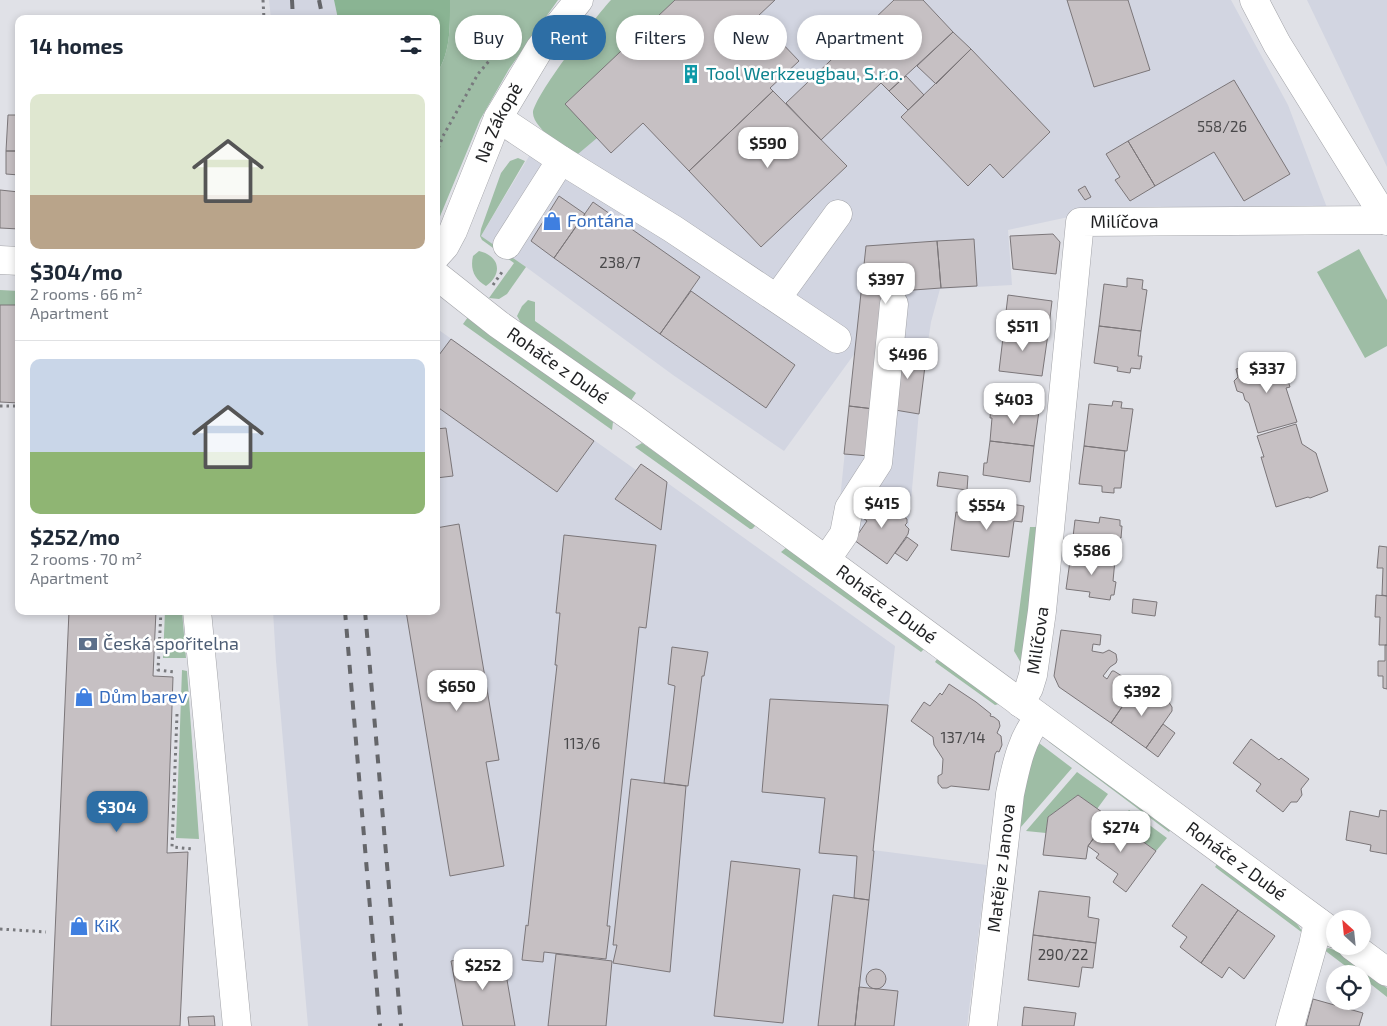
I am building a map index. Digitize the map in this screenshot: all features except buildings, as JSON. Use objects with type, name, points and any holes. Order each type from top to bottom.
[{"type":"street","name":"Na Zákopě","points":[[440,252],[453,231],[498,118],[540,48],[579,0]]},
{"type":"street","points":[[1254,0],[1277,44],[1387,220]]},
{"type":"street","points":[[498,118],[561,160],[673,228],[837,339]]},
{"type":"street","points":[[507,245],[561,160]]},
{"type":"street","points":[[777,298],[838,214]]},
{"type":"street","name":"Milíčova","points":[[1030,710],[1029,688],[1033,675],[1042,611],[1080,222],[1387,220]]},
{"type":"street","points":[[0,260],[15,261]]},
{"type":"street","name":"Roháče z Dubé","points":[[440,278],[498,324],[634,419],[1326,928]]},
{"type":"street","points":[[826,560],[844,534],[849,508],[878,463],[894,304]]},
{"type":"street","points":[[197,615],[238,1026]]},
{"type":"street","name":"Matěje z Janova","points":[[984,1026],[1010,794],[1016,763],[1026,737],[1030,710]]},
{"type":"street","points":[[1290,1026],[1313,945],[1326,928]]},
{"type":"street","points":[[1364,955],[1387,972]]},
{"type":"path","points":[[263,0],[264,15]]},
{"type":"path","points":[[440,144],[478,74],[490,60]]},
{"type":"path","points":[[0,406],[15,406]]},
{"type":"path","points":[[161,615],[158,670],[178,672]]},
{"type":"path","points":[[177,711],[172,847],[194,849]]},
{"type":"path","points":[[0,929],[46,932]]},
{"type":"shaded area","points":[[269,0],[334,0],[337,15],[271,15]]},
{"type":"shaded area","points":[[678,0],[1231,0],[1288,105],[1329,213],[1078,215],[1008,230],[1012,285],[940,289],[931,322],[921,389],[908,534],[887,564],[837,529],[855,353],[784,451],[673,375],[481,236],[543,133],[543,130],[616,59],[704,60],[704,15],[662,15]]},
{"type":"shaded area","points":[[1307,0],[1387,0],[1387,167]]},
{"type":"shaded area","points":[[440,331],[636,470],[641,464],[895,646],[873,850],[987,865],[967,1026],[308,1026],[273,615],[440,615]]},
{"type":"green space","points":[[334,0],[450,0],[450,30],[445,57],[440,68],[440,15],[337,15]]},
{"type":"green space","points":[[450,0],[558,0],[547,15],[532,15],[532,37],[522,51],[522,15],[455,15],[455,60],[515,60],[480,120],[440,216],[440,68],[447,48],[450,30]]},
{"type":"green space","points":[[611,0],[675,0],[667,15],[616,15],[616,60],[641,60],[597,138],[578,154],[574,154],[559,147],[553,141],[535,120],[533,113],[544,90],[564,60],[606,60],[606,15],[599,15]]},
{"type":"green space","points":[[518,158],[525,161],[481,236],[526,267],[507,294],[499,299],[489,298],[514,263],[482,240],[480,236],[481,229],[501,173],[510,161]]},
{"type":"green space","points":[[1359,249],[1387,300],[1387,346],[1365,358],[1317,272]]},
{"type":"green space","points":[[479,251],[491,257],[497,266],[495,276],[486,286],[476,277],[472,265],[473,256]]},
{"type":"green space","points":[[0,290],[15,291],[15,305],[0,305]]},
{"type":"green space","points":[[528,300],[535,302],[535,321],[636,393],[630,402],[521,323],[517,316],[522,306]]},
{"type":"green space","points":[[468,317],[613,422],[612,430],[463,324]]},
{"type":"green space","points":[[642,443],[754,522],[755,526],[750,529],[635,447]]},
{"type":"green space","points":[[1030,527],[1042,527],[1021,663],[1014,651]]},
{"type":"green space","points":[[787,547],[927,646],[921,652],[781,552]]},
{"type":"green space","points":[[165,615],[182,615],[186,658],[163,658]]},
{"type":"green space","points":[[939,656],[1003,703],[995,705],[935,662]]},
{"type":"green space","points":[[182,670],[187,671],[199,839],[176,838]]},
{"type":"green space","points":[[1049,742],[1056,742],[1171,829],[1169,832]]},
{"type":"green space","points":[[1039,743],[1072,768],[1014,835],[1034,747]]},
{"type":"green space","points":[[1077,772],[1108,794],[1097,809],[1078,795],[1048,817],[1046,833],[1026,831]]},
{"type":"green space","points":[[1129,810],[1167,838],[1156,851],[1118,823]]},
{"type":"green space","points":[[1219,861],[1289,916],[1304,934],[1215,867]]},
{"type":"green space","points":[[1331,955],[1343,955],[1356,965],[1344,965]]},
{"type":"green space","points":[[1371,976],[1387,988],[1387,997],[1371,984]]},
{"type":"railway","points":[[292,0],[293,15]]},
{"type":"railway","points":[[319,0],[322,15]]},
{"type":"railway","points":[[345,615],[380,1026]]},
{"type":"railway","points":[[365,615],[401,1026]]},
{"type":"place","name":"Tool Werkzeugbau, S.r.o.","points":[[691,74]]},
{"type":"place","name":"Fontána","points":[[552,221]]},
{"type":"place","name":"Česká spořitelna","points":[[88,644]]},
{"type":"place","name":"Dům barev","points":[[84,697]]},
{"type":"place","name":"KiK","points":[[79,926]]}]
